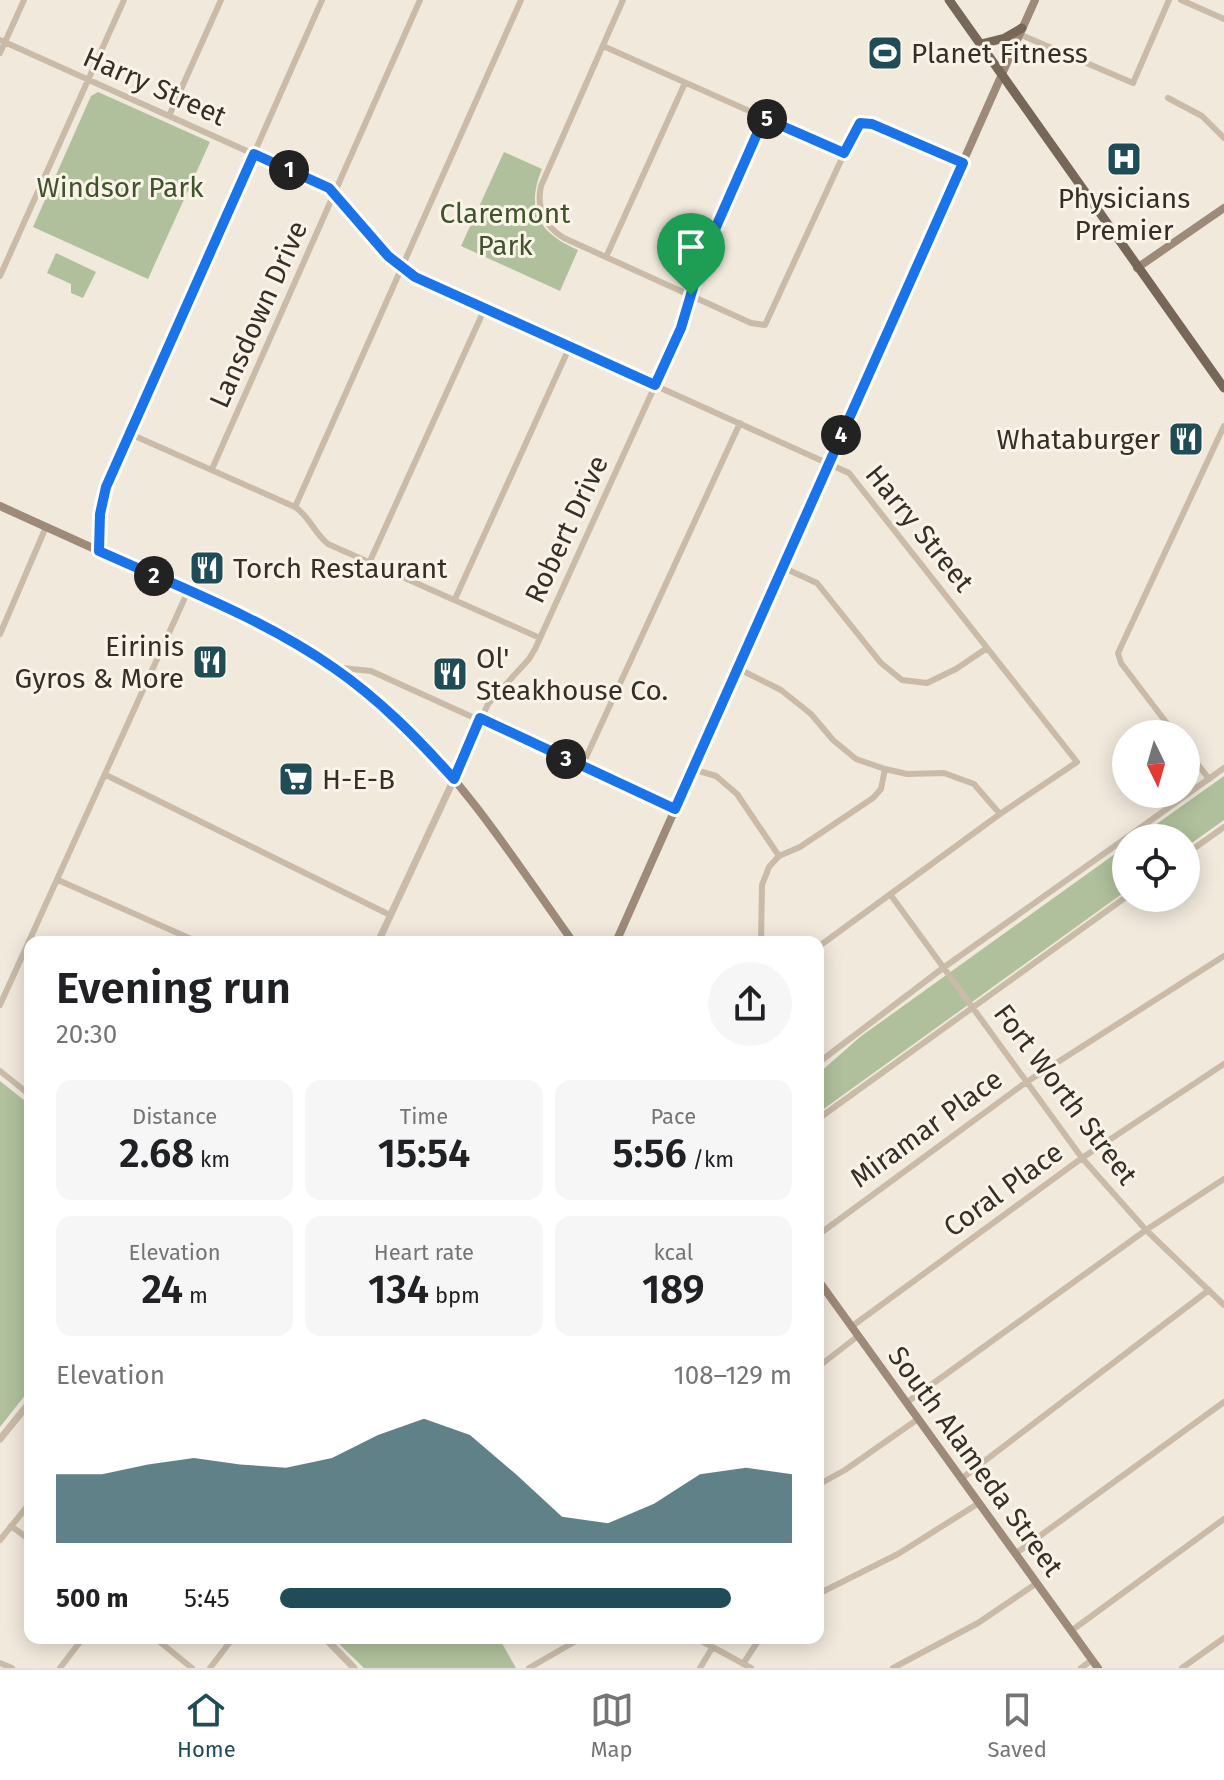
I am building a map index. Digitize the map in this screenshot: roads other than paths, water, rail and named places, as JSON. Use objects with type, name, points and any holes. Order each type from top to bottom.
[{"type":"main road","points":[[949,0],[1224,388]]},
{"type":"main road","points":[[619,936],[1035,0]]},
{"type":"main road","points":[[981,44],[1021,31]]},
{"type":"main road","points":[[1137,268],[1224,208]]},
{"type":"main road","points":[[0,506],[272,630],[333,667],[395,716],[454,779],[569,936]]},
{"type":"main road","name":"South Alameda Street","points":[[824,1289],[1095,1664]]},
{"type":"street","points":[[0,53],[2,41],[24,0]]},
{"type":"street","points":[[0,276],[124,0]]},
{"type":"street","points":[[169,116],[221,0]]},
{"type":"street","points":[[99,551],[102,500],[128,433],[322,0]]},
{"type":"street","name":"Lansdown Drive","points":[[212,469],[420,0]]},
{"type":"street","points":[[295,507],[521,0]]},
{"type":"street","points":[[623,0],[542,181],[539,195],[541,212],[554,232],[606,257],[751,323],[765,325],[860,123],[872,124],[963,163]]},
{"type":"street","points":[[1021,31],[1133,83],[1169,0]]},
{"type":"street","points":[[1181,0],[1224,19]]},
{"type":"street","name":"Harry Street","points":[[2,41],[320,183],[335,194],[402,268],[415,277],[849,473],[1077,762],[1000,814]]},
{"type":"street","points":[[603,46],[844,153]]},
{"type":"street","points":[[606,257],[685,83]]},
{"type":"street","points":[[1168,98],[1202,116],[1224,138]]},
{"type":"street","name":"Robert Drive","points":[[381,936],[480,718],[500,688],[529,659],[540,638],[681,328],[701,261],[764,118]]},
{"type":"street","points":[[370,561],[485,308]]},
{"type":"street","points":[[455,599],[570,346]]},
{"type":"street","points":[[582,766],[740,423]]},
{"type":"street","points":[[1164,720],[1121,663],[1118,653],[1224,426]]},
{"type":"street","points":[[128,433],[295,507],[303,512],[315,532],[328,544],[540,638]]},
{"type":"street","points":[[0,634],[46,527]]},
{"type":"street","points":[[782,567],[817,583],[881,663],[902,680],[927,683],[956,669],[987,648]]},
{"type":"street","points":[[34,936],[188,591]]},
{"type":"street","points":[[333,667],[371,671],[675,809]]},
{"type":"street","points":[[737,668],[781,690],[811,714],[833,740],[856,759],[907,774],[944,773],[974,784],[1000,814],[824,943]]},
{"type":"street","points":[[1200,767],[1209,779]]},
{"type":"street","points":[[1146,824],[1224,768]]},
{"type":"street","points":[[692,769],[716,776],[737,794],[779,856]]},
{"type":"street","points":[[761,936],[762,885],[769,867],[779,856],[800,847],[873,798],[881,789],[885,769]]},
{"type":"street","points":[[106,775],[390,915]]},
{"type":"street","points":[[1200,844],[1224,827]]},
{"type":"street","points":[[824,1058],[943,968],[1112,848]]},
{"type":"street","points":[[58,880],[184,936]]},
{"type":"street","name":"Fort Worth Street","points":[[890,894],[1082,1158],[1146,1230],[1223,1302]]},
{"type":"street","points":[[824,1115],[1112,907]]},
{"type":"street","name":"Miramar Place","points":[[824,1231],[1025,1083],[1224,956]]},
{"type":"street","points":[[0,1005],[24,959]]},
{"type":"street","name":"Coral Place","points":[[851,1327],[1082,1158],[1224,1064]]},
{"type":"street","points":[[0,1071],[24,1090]]},
{"type":"street","points":[[906,1403],[1146,1230],[1224,1179]]},
{"type":"street","points":[[961,1479],[1209,1290]]},
{"type":"street","points":[[824,1362],[858,1336]]},
{"type":"street","points":[[1015,1554],[1224,1402]]},
{"type":"street","points":[[0,1439],[24,1409]]},
{"type":"street","points":[[824,1482],[918,1419]]},
{"type":"street","points":[[824,1591],[898,1554],[979,1503]]},
{"type":"street","points":[[0,1540],[24,1510]]},
{"type":"street","points":[[1071,1631],[1224,1519]]},
{"type":"street","points":[[11,1526],[24,1536]]},
{"type":"street","points":[[893,1668],[978,1623],[1037,1583]]},
{"type":"street","points":[[1182,1668],[1224,1638]]},
{"type":"street","points":[[60,1668],[78,1644]]},
{"type":"street","points":[[162,1644],[192,1668]]},
{"type":"street","points":[[210,1668],[228,1644]]},
{"type":"street","points":[[331,1644],[354,1668]]},
{"type":"street","points":[[529,1668],[571,1644]]},
{"type":"street","points":[[706,1644],[751,1668]]},
{"type":"street","points":[[743,1664],[756,1644]]},
{"type":"street","points":[[700,1668],[712,1648]]},
{"type":"street","points":[[0,1663],[12,1668]]},
{"type":"street","points":[[1081,1668],[1095,1664]]},
{"type":"place","name":"Planet Fitness","points":[[885,53]]},
{"type":"place","name":"Physicians Premier","points":[[1124,159]]},
{"type":"place","name":"Whataburger","points":[[1186,439]]},
{"type":"place","name":"Torch Restaurant","points":[[207,568]]},
{"type":"place","name":"Eirinis Gyros & More","points":[[210,662]]},
{"type":"place","name":"Ol' Steakhouse Co.","points":[[450,674]]},
{"type":"place","name":"H-E-B","points":[[296,779]]},
{"type":"park label","name":"Windsor Park","points":[[120,187]]},
{"type":"park label","name":"Claremont Park","points":[[505,229]]}]
